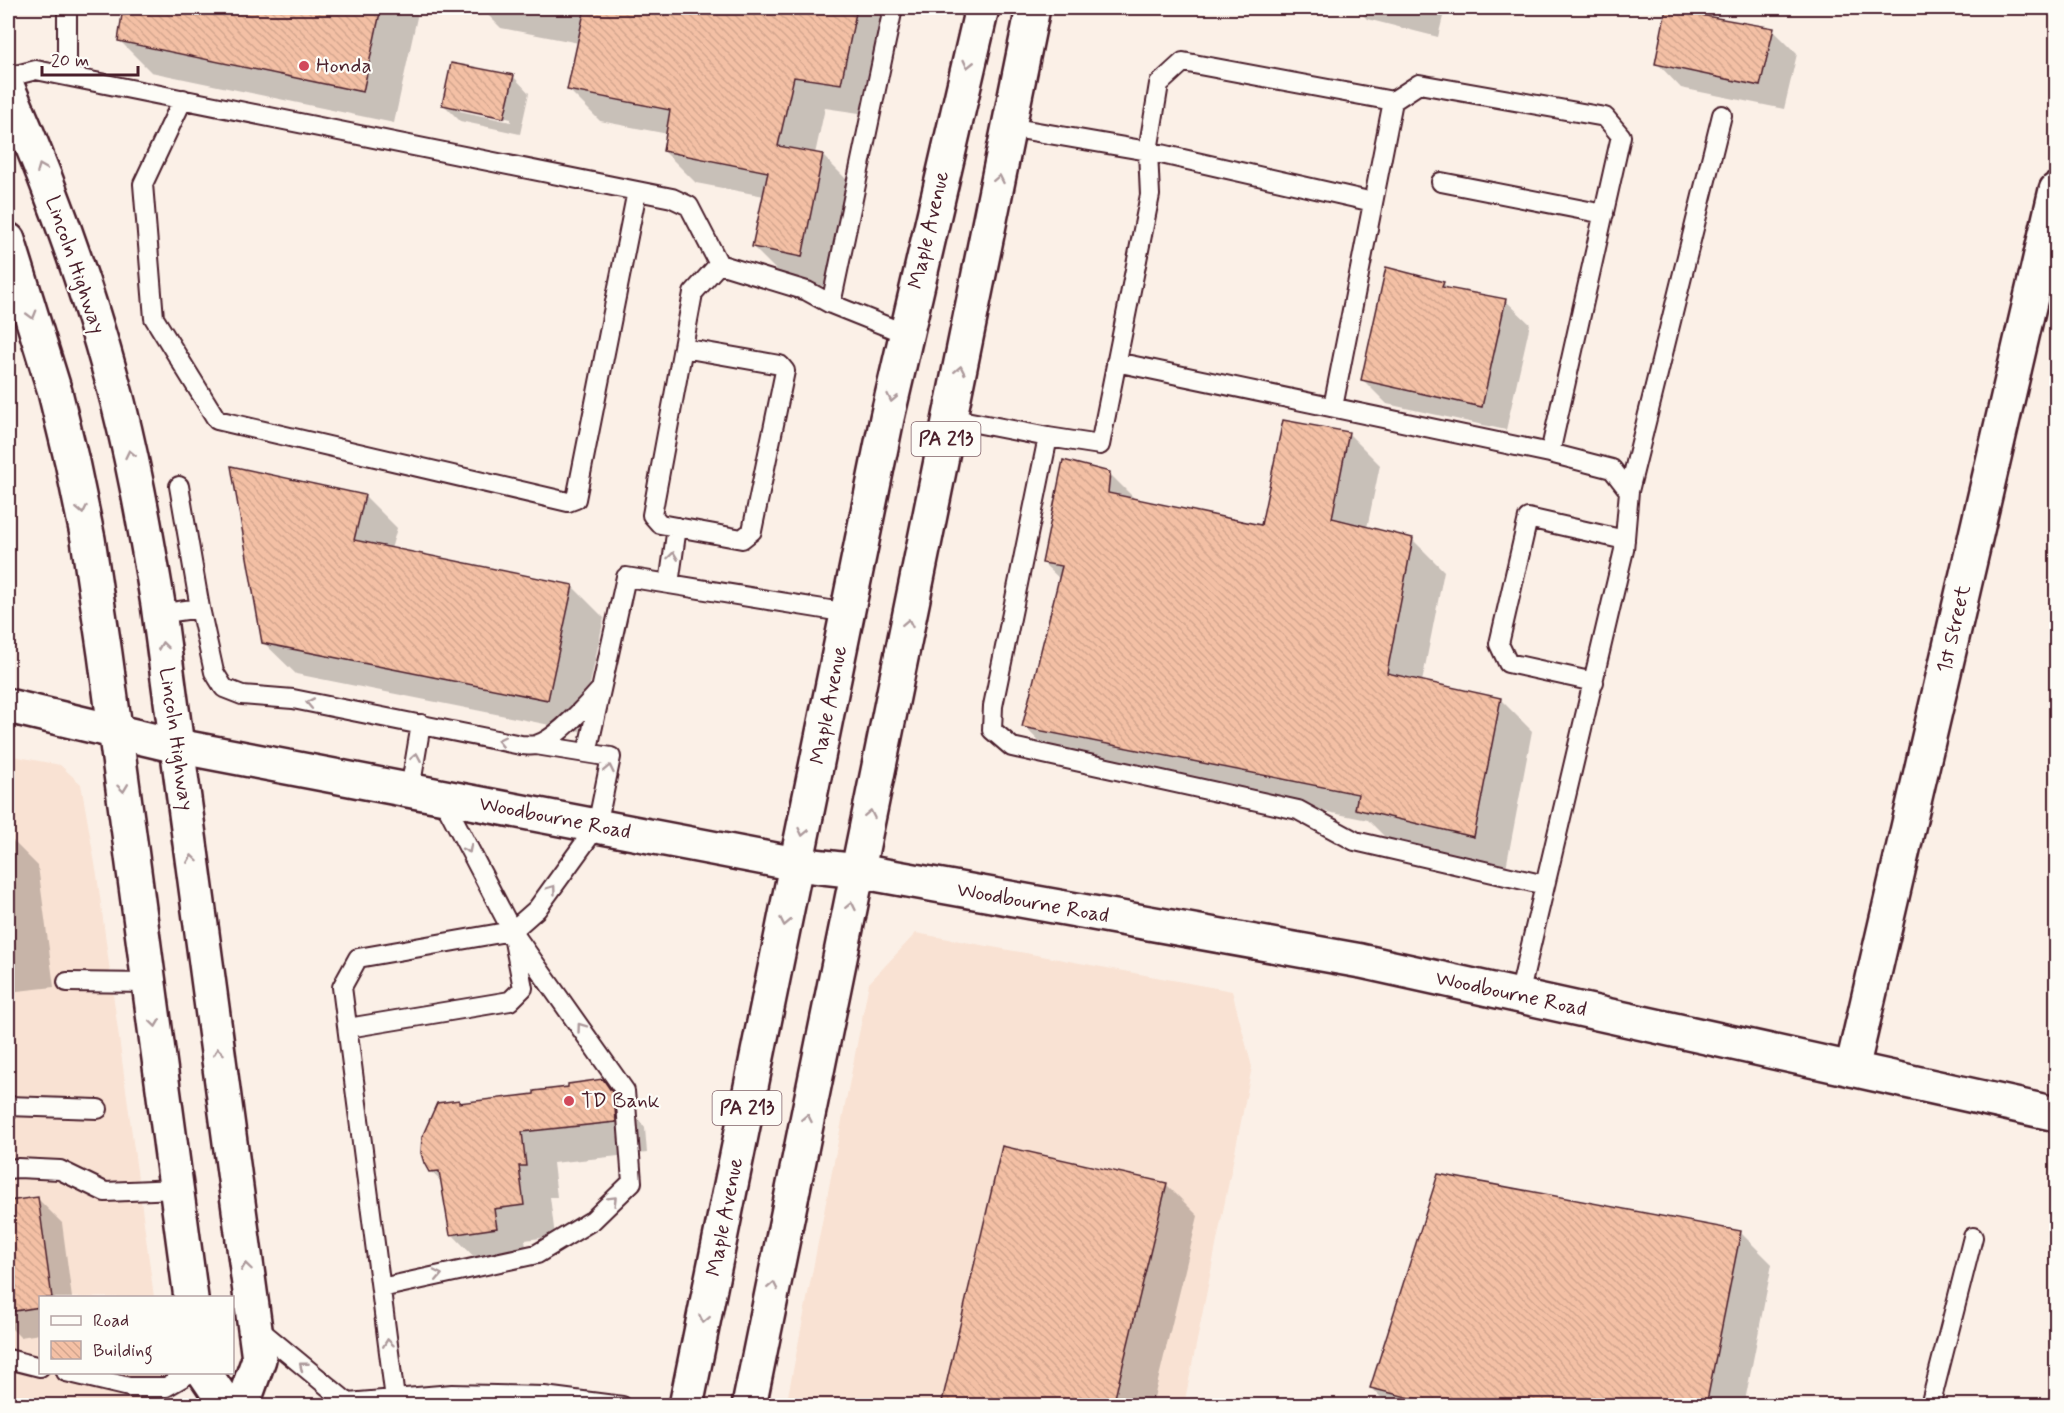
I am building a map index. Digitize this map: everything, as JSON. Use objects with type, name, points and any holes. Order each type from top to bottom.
[{"type":"main road","name":"Maple Avenue","points":[[686,1406],[906,334],[982,8]]},
{"type":"main road","name":"PA 213","points":[[749,1406],[1034,8]]},
{"type":"main road","name":"Lincoln Highway","points":[[8,88],[56,205],[84,285],[111,376],[146,528],[259,1359],[242,1406]]},
{"type":"main road","name":"1st Street","points":[[1852,1069],[2056,190]]},
{"type":"main road","points":[[8,240],[51,381],[72,462],[98,602],[191,1296]]},
{"type":"main road","name":"Woodbourne Road","points":[[8,706],[177,746],[796,864],[858,871],[1361,961],[2056,1114]]},
{"type":"main road","points":[[205,1374],[227,1406]]},
{"type":"lane","points":[[66,8],[68,76]]},
{"type":"lane","points":[[831,304],[893,8]]},
{"type":"lane","points":[[950,418],[1100,445],[1150,195],[1148,151],[1160,84],[1183,62],[1393,101],[1419,84],[1605,117],[1621,136],[1550,453]]},
{"type":"lane","points":[[8,78],[36,70],[672,198],[689,206],[720,264],[807,291],[831,304],[906,334]]},
{"type":"lane","points":[[183,99],[142,184],[154,318],[217,420],[568,502],[576,499],[637,191]]},
{"type":"lane","points":[[1333,407],[1393,101]]},
{"type":"lane","points":[[1519,996],[1624,550],[1629,491],[1722,115]]},
{"type":"lane","points":[[1009,127],[1148,151],[1373,202]]},
{"type":"lane","points":[[1441,182],[1604,214]]},
{"type":"lane","points":[[683,348],[780,365],[785,371],[752,531],[742,538],[660,524],[652,515],[693,293],[720,264]]},
{"type":"lane","points":[[1116,362],[1550,453],[1612,469],[1629,491]]},
{"type":"lane","points":[[1048,437],[993,706],[992,730],[1012,747],[1298,810],[1355,841],[1545,885]]},
{"type":"lane","points":[[179,486],[200,608],[214,672],[224,688],[242,695],[293,699],[521,745],[536,745],[611,757],[597,826],[537,909],[512,931],[358,958],[342,987],[395,1399]]},
{"type":"lane","points":[[1594,682],[1508,663],[1499,644],[1528,518],[1625,540]]},
{"type":"lane","points":[[669,584],[677,527]]},
{"type":"lane","points":[[587,753],[626,577],[848,613]]},
{"type":"lane","points":[[158,614],[200,608]]},
{"type":"lane","points":[[536,745],[554,734],[580,712],[601,689]]},
{"type":"lane","points":[[410,790],[421,724]]},
{"type":"lane","points":[[381,1287],[537,1254],[593,1220],[632,1182],[626,1091],[512,931],[442,797]]},
{"type":"lane","points":[[348,1028],[510,1001],[523,988],[512,931]]},
{"type":"lane","points":[[67,982],[149,983]]},
{"type":"lane","points":[[8,1106],[98,1109]]},
{"type":"lane","points":[[8,1169],[60,1170],[105,1192],[177,1190]]},
{"type":"lane","points":[[1930,1406],[1973,1237]]},
{"type":"lane","points":[[254,1325],[347,1404],[452,1394],[544,1396],[622,1406]]},
{"type":"lane","points":[[8,1359],[39,1367]]},
{"type":"lane","points":[[74,1374],[129,1387],[166,1387],[189,1374]]},
{"type":"shaded area","points":[[8,755],[60,765],[81,784],[97,875],[154,1296],[39,1296],[39,1374],[164,1374],[169,1405],[8,1405]]},
{"type":"shaded area","points":[[916,933],[1232,991],[1252,1067],[1184,1405],[786,1406],[869,983]]},
{"type":"building","name":"Honda","points":[[123,8],[381,8],[363,92],[118,41]]},
{"type":"building","points":[[585,8],[857,8],[841,84],[794,77],[778,146],[823,154],[802,257],[752,247],[768,172],[663,151],[670,110],[567,90]]},
{"type":"building","points":[[1666,9],[1774,28],[1760,86],[1655,64]]},
{"type":"building","points":[[451,63],[514,75],[504,118],[442,105]]},
{"type":"building","points":[[1386,267],[1444,282],[1442,287],[1506,299],[1482,407],[1361,380]]},
{"type":"building","points":[[1283,420],[1349,432],[1332,518],[1413,538],[1387,673],[1501,698],[1474,837],[1355,809],[1358,794],[1022,727],[1062,566],[1042,563],[1063,460],[1110,472],[1108,493],[1261,525]]},
{"type":"building","points":[[231,466],[365,495],[354,540],[573,585],[548,700],[262,643]]},
{"type":"building","points":[[603,1079],[614,1095],[616,1122],[522,1132],[526,1166],[519,1166],[524,1205],[494,1209],[497,1228],[450,1235],[439,1171],[429,1172],[421,1153],[422,1137],[437,1103],[459,1100],[459,1103],[534,1094],[534,1091],[568,1087],[568,1084]]},
{"type":"building","points":[[1002,1146],[1167,1183],[1113,1406],[941,1406]]},
{"type":"building","points":[[1438,1174],[1741,1231],[1706,1406],[1443,1406],[1370,1388]]},
{"type":"building","points":[[38,1197],[52,1296],[39,1296],[39,1307],[8,1312],[8,1201]]},
{"type":"place","name":"Honda","points":[[304,66]]},
{"type":"place","name":"TD Bank","points":[[569,1101]]}]
